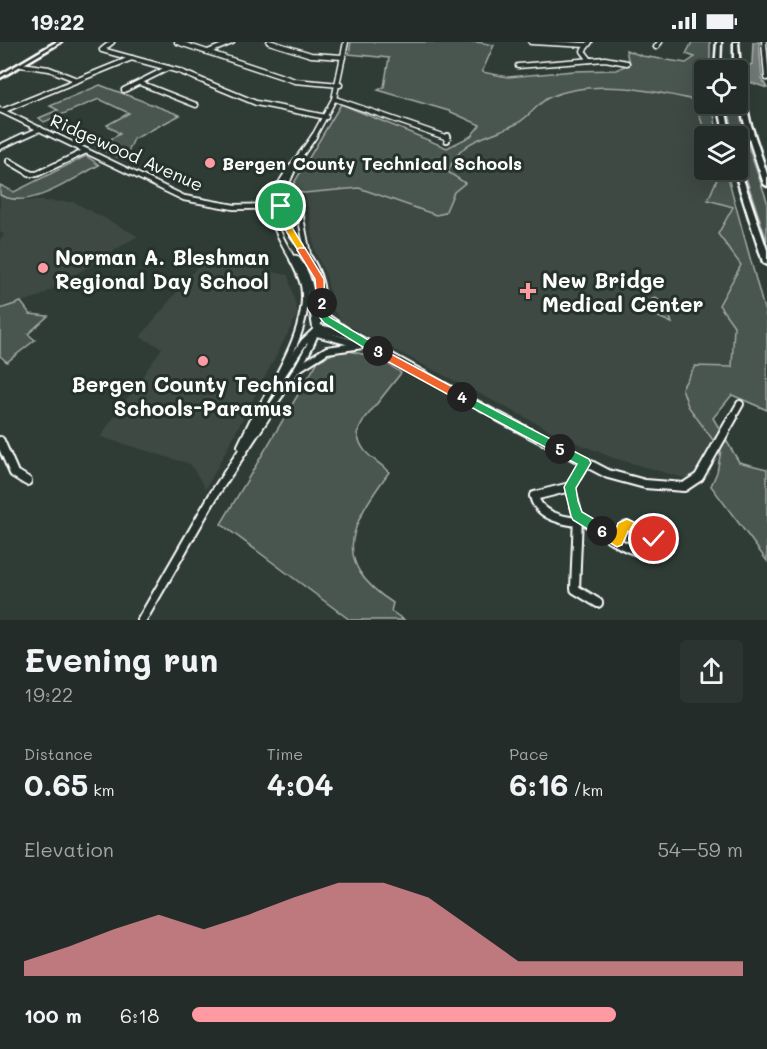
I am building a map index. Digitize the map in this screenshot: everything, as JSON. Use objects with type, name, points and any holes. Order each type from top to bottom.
[{"type":"highway","points":[[718,60],[719,42]]},
{"type":"highway","points":[[736,42],[737,60]]},
{"type":"highway","points":[[745,114],[767,184]]},
{"type":"highway","points":[[740,180],[767,262]]},
{"type":"main road","points":[[0,77],[59,42]]},
{"type":"street","points":[[112,42],[102,50],[168,68],[214,84],[228,93],[256,103],[326,117]]},
{"type":"street","points":[[177,42],[295,81],[340,85]]},
{"type":"street","points":[[208,52],[232,42]]},
{"type":"street","points":[[269,42],[315,56],[344,57]]},
{"type":"street","points":[[236,461],[251,424],[297,337],[306,306],[300,273],[279,231],[272,210],[277,188],[293,169],[335,99],[340,85],[346,42]]},
{"type":"street","points":[[531,42],[586,45]]},
{"type":"street","points":[[590,42],[583,51],[590,60]]},
{"type":"street","points":[[656,48],[660,42]]},
{"type":"street","points":[[764,42],[767,78]]},
{"type":"street","points":[[1,111],[133,57]]},
{"type":"street","points":[[518,66],[606,59],[627,63]]},
{"type":"street","points":[[21,64],[49,69],[77,80]]},
{"type":"street","points":[[124,90],[168,68]]},
{"type":"street","points":[[140,83],[196,105]]},
{"type":"street","points":[[335,99],[449,137],[447,140]]},
{"type":"street","name":"Ridgewood Avenue","points":[[1,111],[195,201],[234,207],[272,210],[281,208]]},
{"type":"street","points":[[0,147],[40,129]]},
{"type":"street","points":[[9,161],[31,174],[37,174],[86,151]]},
{"type":"street","points":[[293,169],[284,191],[281,208],[294,240],[309,259]]},
{"type":"street","points":[[142,620],[317,330],[321,314],[322,292],[304,242],[301,218],[293,211],[281,208]]},
{"type":"street","points":[[251,424],[292,358],[317,330],[313,286],[302,265],[291,254]]},
{"type":"street","points":[[321,314],[327,321],[375,349],[585,463],[623,480],[684,487],[692,483],[699,477],[740,404]]},
{"type":"street","points":[[317,330],[354,336]]},
{"type":"street","points":[[317,330],[375,349]]},
{"type":"street","points":[[292,373],[327,350],[363,345]]},
{"type":"street","points":[[0,441],[14,473],[27,481]]},
{"type":"street","points":[[585,463],[570,487],[538,494],[533,500],[536,506],[562,520],[578,519],[617,540],[647,555],[653,554],[656,545],[654,539],[627,525],[623,527],[617,540]]},
{"type":"street","points":[[570,487],[578,519],[575,589],[598,603]]},
{"type":"shaded area","points":[[351,42],[477,42],[494,45],[482,72],[508,77],[616,70],[629,64],[626,50],[642,56],[686,63],[695,57],[686,54],[692,42],[710,42],[710,60],[694,60],[694,100],[640,90],[582,88],[548,98],[521,121],[467,145],[453,161],[448,172],[465,183],[454,192],[445,213],[436,215],[359,188],[304,193],[292,191],[294,183],[341,104],[447,148],[471,136],[480,125],[449,111],[378,90],[384,87],[389,58],[349,54]]},
{"type":"shaded area","points":[[753,42],[759,42],[762,79],[767,88],[749,82],[748,66],[752,64]]},
{"type":"shaded area","points":[[100,85],[180,115],[134,139],[124,160],[96,147],[120,134],[107,125],[129,113],[99,99],[44,122],[39,118],[58,110],[50,106]]},
{"type":"shaded area","name":"New Bridge Medical Center","points":[[584,87],[654,91],[694,100],[694,114],[699,114],[704,126],[694,126],[694,180],[717,180],[733,207],[718,234],[741,265],[719,305],[734,326],[732,367],[695,366],[717,445],[694,481],[613,458],[565,438],[344,324],[334,311],[326,276],[314,250],[310,216],[304,193],[359,188],[436,215],[445,213],[454,192],[464,183],[447,172],[454,156],[477,139],[515,125],[530,116],[546,99]]},
{"type":"shaded area","points":[[699,114],[714,114],[716,126],[704,126]]},
{"type":"shaded area","points":[[729,114],[740,114],[743,126],[732,126]]},
{"type":"shaded area","points":[[748,145],[767,201],[767,241],[747,180]]},
{"type":"shaded area","points":[[86,156],[99,165],[51,191],[24,199],[12,199],[0,195],[0,185],[14,192]]},
{"type":"shaded area","points":[[717,180],[729,180],[767,320],[767,410],[732,395],[713,418],[739,462],[767,469],[767,561],[711,486],[717,472],[721,451],[688,406],[682,388],[695,366],[732,367],[734,326],[719,305],[741,265],[718,234],[733,207],[708,200]]},
{"type":"shaded area","name":"Norman A. Bleshman Regional Day School","points":[[0,195],[9,200],[74,202],[138,236],[41,296],[0,309],[0,239],[4,235],[0,232]]},
{"type":"shaded area","points":[[205,257],[288,275],[298,314],[206,489],[190,464],[100,437],[162,348],[140,337]]},
{"type":"shaded area","points":[[656,298],[666,306],[672,323],[645,311],[652,299]]},
{"type":"shaded area","points":[[21,302],[30,314],[48,316],[28,334],[35,340],[7,362],[0,356],[0,309]]},
{"type":"shaded area","points":[[349,351],[376,359],[401,373],[364,420],[357,433],[362,447],[369,456],[389,472],[365,508],[357,525],[353,541],[353,557],[360,572],[373,587],[393,603],[391,611],[404,620],[350,620],[221,524],[318,361],[334,353]]},
{"type":"place","name":"Bergen County Technical Schools","points":[[210,163]]},
{"type":"place","name":"Norman A. Bleshman Regional Day School","points":[[43,268]]},
{"type":"place","name":"New Bridge Medical Center","points":[[528,291]]},
{"type":"place","name":"Bergen County Technical Schools-Paramus","points":[[203,361]]},
{"type":"route","points":[[281,206],[284,221],[319,279],[322,292],[321,314],[327,321],[437,384],[585,463],[570,487],[578,516],[617,540],[623,527],[627,525],[654,539]]}]
